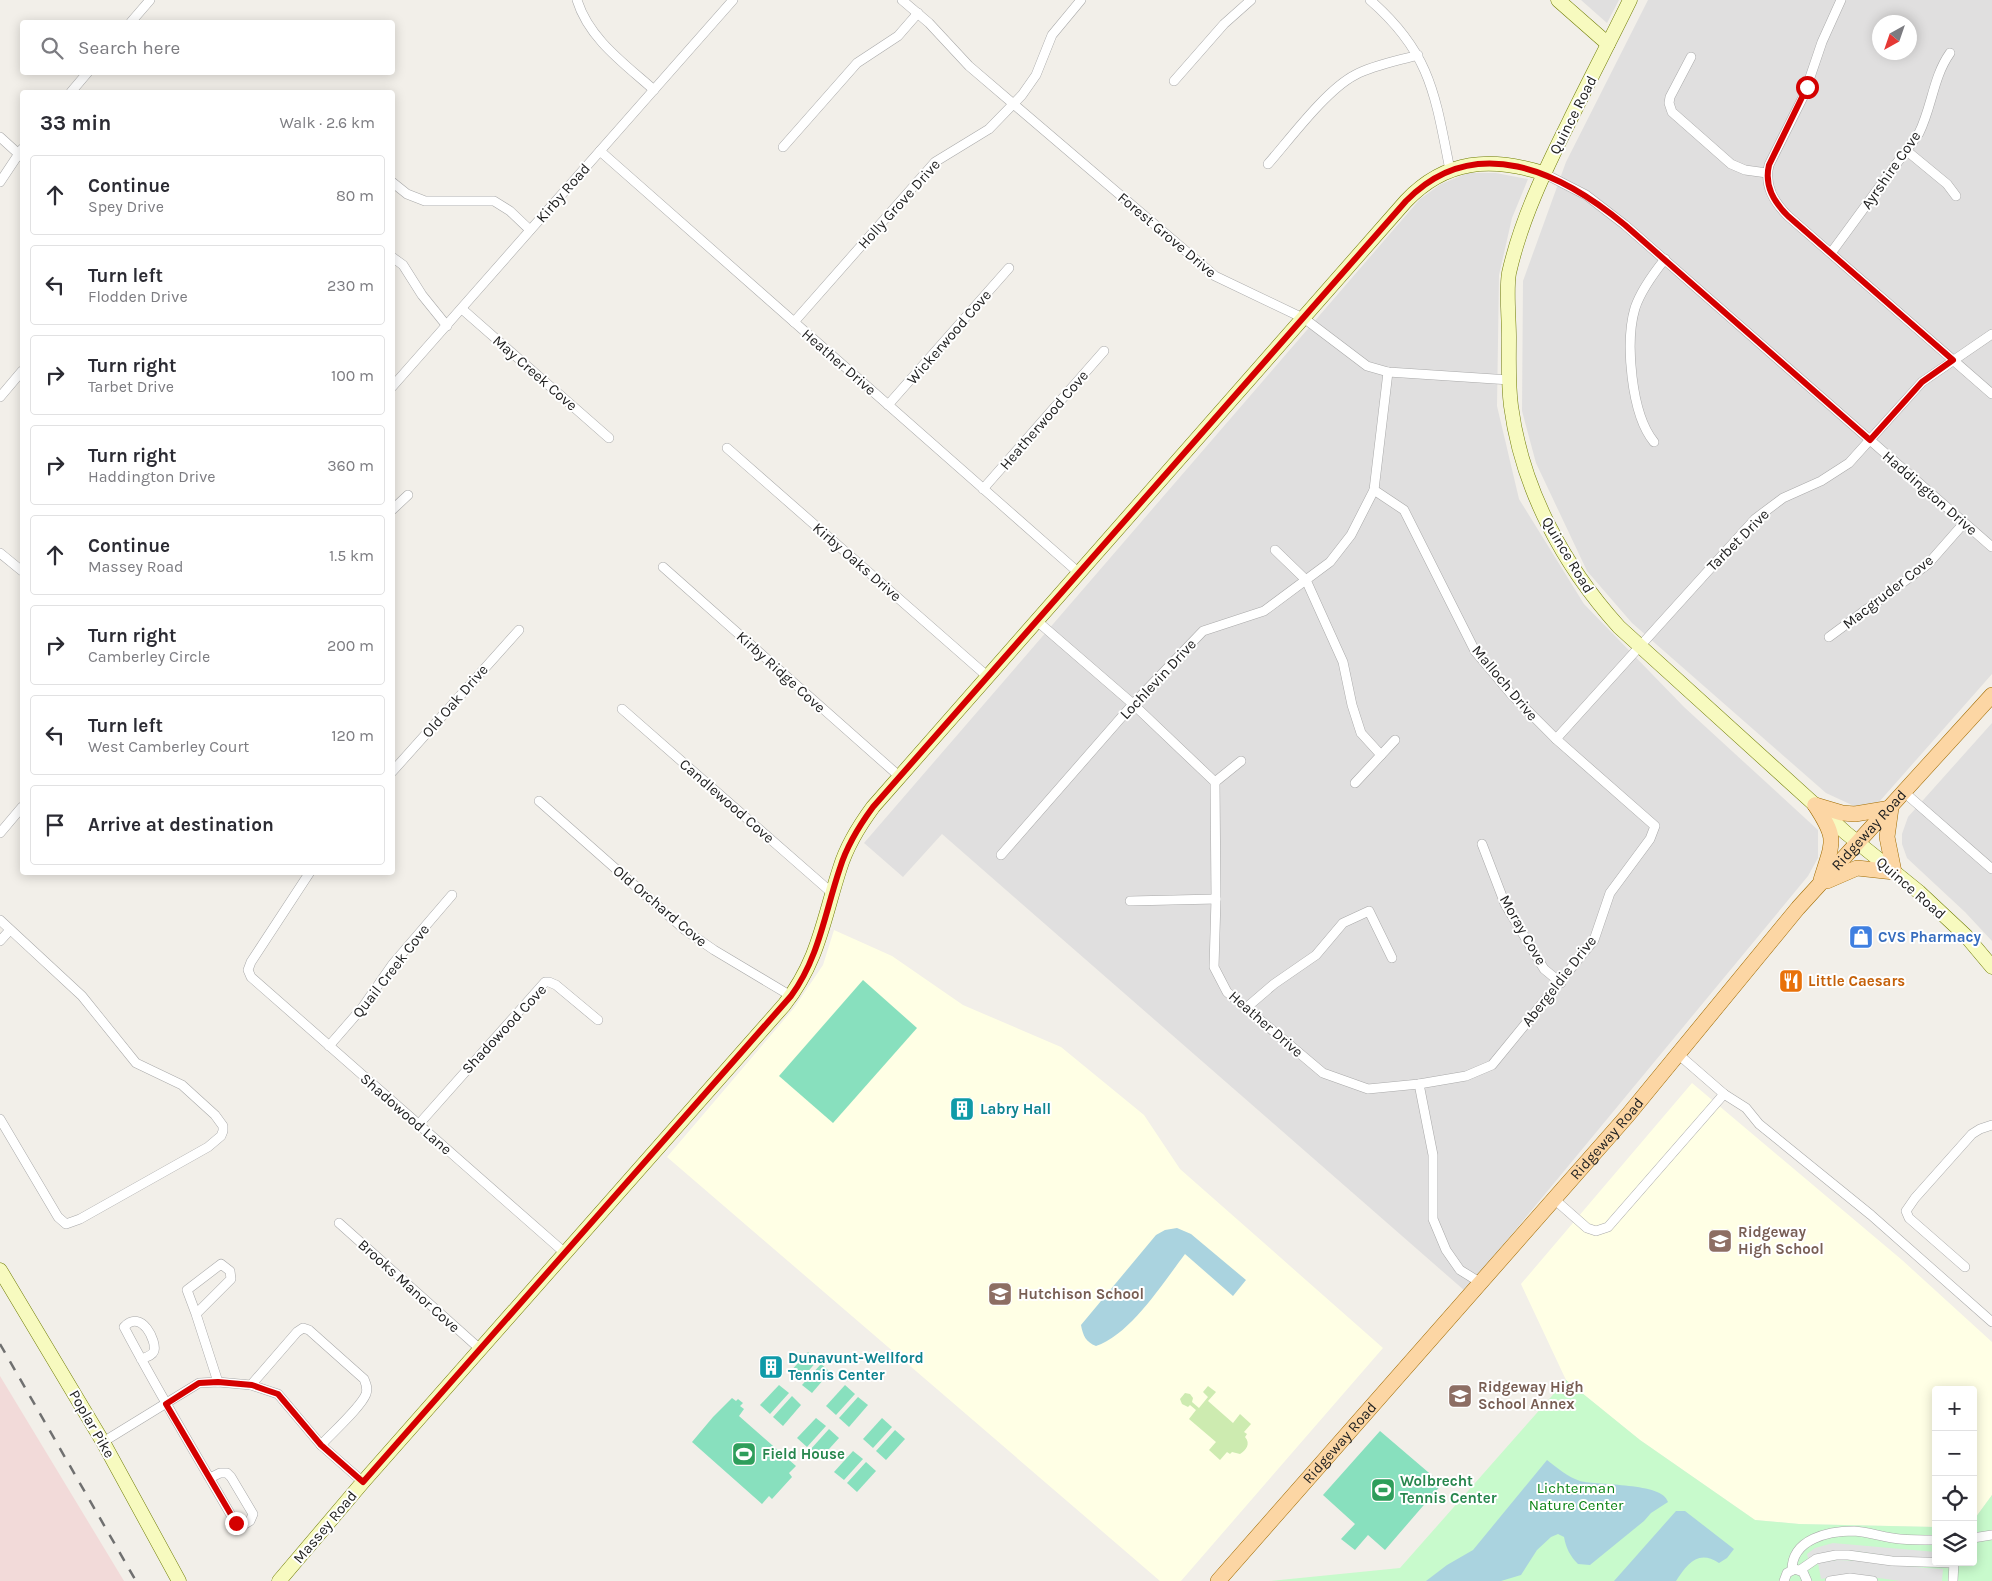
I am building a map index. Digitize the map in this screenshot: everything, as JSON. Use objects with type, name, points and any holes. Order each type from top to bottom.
[{"type":"main road","name":"Ridgeway Road","points":[[1218,1581],[1628,1116],[1785,924],[1992,695]]},
{"type":"main road","points":[[1815,805],[1842,813],[1855,814],[1890,808],[1887,837],[1894,872],[1857,868],[1820,885]]},
{"type":"main road","points":[[1815,805],[1828,826],[1832,838],[1820,885]]},
{"type":"street","points":[[133,20],[150,0]]},
{"type":"street","points":[[578,0],[585,20],[598,38],[654,90]]},
{"type":"street","name":"Kirby Road","points":[[395,384],[733,0]]},
{"type":"street","name":"Forest Grove Drive","points":[[902,0],[918,13],[969,66],[1013,105],[1215,276],[1304,319],[1368,366],[1388,372],[1510,380]]},
{"type":"street","name":"Holly Grove Drive","points":[[794,322],[935,162],[989,129],[1013,105],[1036,76],[1052,35],[1081,0]]},
{"type":"street","points":[[1174,80],[1224,24],[1251,0]]},
{"type":"street","points":[[1370,0],[1401,30],[1418,55],[1434,95],[1450,170]]},
{"type":"street","points":[[1558,0],[1608,44]]},
{"type":"street","name":"Quince Road","points":[[1630,0],[1543,173],[1509,275],[1511,403],[1517,441],[1532,487],[1547,522],[1583,583],[1606,613],[1639,646],[1815,805],[1858,843],[1919,892],[1966,936],[1992,967]]},
{"type":"street","points":[[1841,0],[1822,42],[1804,95],[1767,173],[1771,193],[1780,208],[1992,394]]},
{"type":"street","points":[[783,147],[857,63],[898,36],[918,13]]},
{"type":"street","name":"Ayrshire Cove","points":[[1831,253],[1908,151],[1924,123],[1940,69],[1950,54]]},
{"type":"street","points":[[1268,164],[1340,84],[1365,71],[1418,55]]},
{"type":"street","points":[[1691,56],[1670,97],[1669,103],[1672,112],[1731,164],[1746,170],[1767,173]]},
{"type":"street","points":[[73,90],[85,75]]},
{"type":"street","points":[[0,137],[20,153]]},
{"type":"street","name":"Heather Drive","points":[[600,151],[1079,573]]},
{"type":"street","points":[[1908,151],[1947,184],[1956,196]]},
{"type":"street","points":[[0,182],[20,155]]},
{"type":"street","name":"Massey Road","points":[[279,1581],[363,1482],[791,996],[802,980],[812,959],[840,866],[854,835],[873,807],[1412,195],[1437,176],[1450,170],[1477,164],[1494,163],[1543,173]]},
{"type":"street","name":"Haddington Drive","points":[[1543,173],[1600,204],[1992,547]]},
{"type":"street","points":[[395,184],[407,194],[425,201],[494,201],[510,211],[530,230]]},
{"type":"street","points":[[1654,442],[1643,426],[1636,404],[1632,371],[1631,330],[1639,297],[1665,259]]},
{"type":"street","points":[[395,260],[403,265],[422,295],[447,326]]},
{"type":"street","name":"Wickerwood Cove","points":[[888,405],[1009,268]]},
{"type":"street","name":"May Creek Cove","points":[[462,309],[609,438]]},
{"type":"street","name":"Tarbet Drive","points":[[1556,739],[1755,519],[1783,498],[1836,472],[1849,463],[1922,382],[1992,334]]},
{"type":"street","name":"Heatherwood Cove","points":[[983,488],[1104,350]]},
{"type":"street","name":"Lochlevin Drive","points":[[1001,855],[1133,704],[1202,631],[1264,611],[1330,562],[1351,535],[1374,490],[1388,372]]},
{"type":"street","points":[[0,397],[20,373]]},
{"type":"street","name":"Kirby Oaks Drive","points":[[727,448],[987,676]]},
{"type":"street","name":"Malloch Drive","points":[[1374,490],[1404,510],[1476,651],[1512,695],[1556,739],[1655,826]]},
{"type":"street","points":[[395,507],[408,495]]},
{"type":"street","name":"Macgruder Cove","points":[[1829,637],[1928,564],[1964,523]]},
{"type":"street","points":[[1275,550],[1306,580],[1343,662],[1352,705],[1361,733],[1381,755]]},
{"type":"street","points":[[0,553],[20,569]]},
{"type":"street","name":"Kirby Ridge Cove","points":[[663,567],[899,776]]},
{"type":"street","points":[[1037,621],[1133,704],[1215,782],[1240,761]]},
{"type":"street","name":"Old Oak Drive","points":[[395,769],[518,630]]},
{"type":"street","name":"Candlewood Cove","points":[[622,709],[832,893]]},
{"type":"street","points":[[1355,783],[1395,740]]},
{"type":"street","name":"Heather Drive","points":[[1215,782],[1216,898],[1214,967],[1227,992],[1323,1073],[1368,1089],[1419,1084]]},
{"type":"street","points":[[1905,793],[1992,869]]},
{"type":"street","name":"Old Orchard Cove","points":[[539,802],[685,930],[714,950],[791,996]]},
{"type":"street","points":[[0,833],[20,810]]},
{"type":"street","name":"Abergeldie Drive","points":[[1419,1084],[1466,1076],[1492,1065],[1594,940],[1610,893],[1650,839],[1655,826]]},
{"type":"street","name":"Moray Cove","points":[[1482,844],[1505,904],[1544,969],[1560,983]]},
{"type":"street","name":"Shadowood Lane","points":[[308,875],[262,943],[251,962],[249,973],[260,987],[565,1253]]},
{"type":"street","name":"Quail Creek Cove","points":[[329,1046],[362,1008],[392,965],[452,895]]},
{"type":"street","points":[[1130,901],[1216,898]]},
{"type":"street","points":[[1246,1008],[1274,984],[1316,955],[1343,923],[1368,911],[1392,958]]},
{"type":"street","points":[[0,920],[82,996],[136,1063],[182,1085],[215,1115],[223,1131],[221,1136],[208,1147],[80,1219],[72,1223],[64,1223],[56,1214],[0,1119]]},
{"type":"street","points":[[0,941],[10,930]]},
{"type":"street","name":"Shadowood Cove","points":[[419,1124],[545,982],[560,988],[598,1020]]},
{"type":"street","points":[[1678,1054],[1724,1094],[1746,1108],[1759,1124],[1871,1215],[1992,1322]]},
{"type":"street","points":[[1419,1084],[1433,1155],[1433,1219],[1446,1250],[1460,1270],[1481,1284]]},
{"type":"street","points":[[1554,1199],[1587,1228],[1596,1231],[1608,1227],[1724,1094]]},
{"type":"street","points":[[1965,1267],[1906,1214],[1907,1209],[1972,1134],[1992,1125]]},
{"type":"street","name":"Brooks Manor Cove","points":[[338,1223],[480,1349]]},
{"type":"street","points":[[196,1314],[231,1279],[230,1271],[221,1264],[187,1290],[218,1382]]},
{"type":"street","name":"Poplar Pike","points":[[0,1270],[103,1442],[179,1581]]},
{"type":"street","points":[[252,1385],[297,1332],[303,1328],[309,1330],[364,1379],[367,1387],[365,1395],[359,1404],[321,1445]]},
{"type":"street","points":[[141,1359],[236,1523],[245,1524],[250,1522],[253,1514],[231,1477],[226,1473],[220,1473],[210,1478]]},
{"type":"street","points":[[103,1442],[199,1383],[218,1382],[252,1385],[278,1394],[321,1445],[363,1482]]},
{"type":"street","points":[[1807,1581],[1806,1575],[1796,1570],[1792,1560],[1797,1550],[1812,1539],[1834,1532],[1855,1531],[1900,1539],[1932,1540]]},
{"type":"street","points":[[1977,1537],[1992,1535]]},
{"type":"street","points":[[1784,1581],[1785,1575],[1826,1556],[1836,1555],[1892,1561],[1932,1562]]},
{"type":"street","points":[[1953,1581],[1954,1566]]},
{"type":"street","points":[[1830,1581],[1850,1578],[1873,1581]]},
{"type":"shaded area","points":[[1581,0],[1619,0],[1607,23]]},
{"type":"shaded area","points":[[1648,0],[1992,0],[1992,674],[1879,802],[1854,806],[1826,793],[1632,623],[1587,571],[1536,463],[1522,411],[1523,281],[1566,162]]},
{"type":"shaded area","points":[[1468,173],[1496,173],[1528,179],[1512,218],[1499,275],[1497,406],[1519,499],[1584,604],[1684,707],[1818,830],[1818,858],[1808,876],[1465,1291],[942,834],[903,877],[864,843],[1420,199],[1441,184]]},
{"type":"shaded area","points":[[1992,723],[1992,941],[1965,912],[1907,858],[1902,844],[1902,834],[1908,817]]},
{"type":"shaded area","points":[[834,930],[892,956],[963,1005],[1061,1047],[1144,1115],[1180,1169],[1383,1348],[1181,1581],[1160,1581],[667,1157],[794,1008],[823,965]]},
{"type":"shaded area","points":[[1692,1083],[1902,1260],[1992,1342],[1992,1495],[1977,1516],[1977,1386],[1932,1386],[1932,1527],[1799,1524],[1755,1520],[1640,1440],[1566,1380],[1521,1284]]},
{"type":"shaded area","points":[[0,1376],[124,1581],[0,1581]]},
{"type":"shaded area","points":[[1833,1543],[1932,1552],[1932,1560],[1903,1558],[1855,1551],[1808,1558],[1807,1554],[1815,1548]]},
{"type":"shaded area","points":[[1837,1560],[1943,1569],[1942,1581],[1900,1581],[1864,1576],[1839,1576],[1821,1579],[1818,1563]]},
{"type":"green space","points":[[863,980],[917,1028],[833,1123],[779,1076]]},
{"type":"green space","points":[[808,1352],[817,1361],[799,1382],[789,1373]]},
{"type":"green space","points":[[821,1364],[830,1372],[812,1393],[802,1385]]},
{"type":"green space","name":"Lichterman Nature Center","points":[[1566,1380],[1640,1440],[1755,1520],[1799,1524],[1932,1527],[1932,1566],[1977,1566],[1977,1516],[1992,1495],[1992,1581],[1269,1581],[1400,1568]]},
{"type":"green space","points":[[779,1385],[789,1393],[770,1414],[760,1405]]},
{"type":"green space","points":[[845,1385],[855,1394],[836,1415],[826,1406]]},
{"type":"green space","points":[[1208,1386],[1216,1392],[1208,1401],[1233,1423],[1240,1414],[1251,1424],[1244,1432],[1247,1434],[1245,1437],[1248,1442],[1247,1447],[1240,1454],[1232,1452],[1230,1454],[1227,1452],[1220,1460],[1209,1450],[1216,1442],[1189,1419],[1196,1410],[1190,1405],[1188,1407],[1182,1404],[1180,1399],[1185,1393],[1190,1394],[1193,1398],[1192,1402],[1199,1408],[1208,1397],[1203,1392]]},
{"type":"green space","points":[[792,1396],[801,1405],[783,1426],[773,1417]]},
{"type":"green space","points":[[858,1397],[868,1405],[849,1427],[839,1418]]},
{"type":"green space","name":"Field House","points":[[732,1398],[736,1401],[738,1399],[743,1403],[740,1406],[744,1409],[739,1416],[796,1466],[789,1473],[792,1477],[772,1499],[769,1496],[762,1504],[692,1442]]},
{"type":"green space","points":[[816,1418],[826,1426],[807,1447],[797,1438]]},
{"type":"green space","points":[[882,1418],[892,1427],[873,1448],[863,1439]]},
{"type":"green space","points":[[829,1429],[839,1438],[820,1459],[810,1450]]},
{"type":"green space","points":[[895,1430],[905,1439],[886,1460],[876,1451]]},
{"type":"green space","name":"Wolbrecht Tennis Center","points":[[1380,1431],[1442,1484],[1385,1550],[1368,1535],[1355,1550],[1341,1539],[1355,1524],[1323,1495]]},
{"type":"green space","points":[[853,1451],[863,1459],[844,1480],[834,1472]]},
{"type":"green space","points":[[866,1462],[876,1471],[857,1492],[847,1483]]},
{"type":"water","points":[[1177,1228],[1191,1234],[1246,1280],[1233,1296],[1185,1254],[1133,1320],[1109,1340],[1096,1346],[1090,1343],[1084,1335],[1081,1325],[1156,1235],[1165,1230]]},
{"type":"water","points":[[1547,1460],[1567,1475],[1580,1481],[1643,1488],[1664,1496],[1668,1502],[1651,1513],[1644,1521],[1590,1565],[1578,1564],[1569,1552],[1564,1537],[1558,1534],[1551,1537],[1537,1550],[1521,1575],[1501,1581],[1426,1581],[1447,1565],[1473,1550]]},
{"type":"water","points":[[1676,1511],[1685,1511],[1734,1549],[1727,1558],[1719,1563],[1705,1558],[1694,1560],[1684,1569],[1676,1581],[1614,1581]]},
{"type":"railway","points":[[0,1344],[136,1581]]},
{"type":"place","name":"CVS Pharmacy","points":[[1861,937]]},
{"type":"place","name":"Little Caesars","points":[[1791,981]]},
{"type":"place","name":"Labry Hall","points":[[962,1109]]},
{"type":"place","name":"Ridgeway High School","points":[[1720,1241]]},
{"type":"place","name":"Hutchison School","points":[[1000,1294]]},
{"type":"place","name":"Dunavunt-Wellford Tennis Center","points":[[771,1367]]},
{"type":"place","name":"Ridgeway High School Annex","points":[[1460,1396]]},
{"type":"place","name":"Field House","points":[[744,1454]]},
{"type":"place","name":"Wolbrecht Tennis Center","points":[[1383,1490]]},
{"type":"route","points":[[236,1523],[166,1404],[199,1383],[218,1382],[252,1385],[278,1394],[321,1445],[363,1482],[791,996],[802,980],[815,952],[840,866],[847,849],[873,807],[1406,201],[1427,182],[1450,170],[1463,166],[1494,163],[1509,164],[1543,173],[1586,195],[1600,204],[1665,259],[1870,440],[1922,382],[1953,360],[1788,216],[1775,201],[1768,184],[1767,173],[1769,165],[1807,87]]}]
